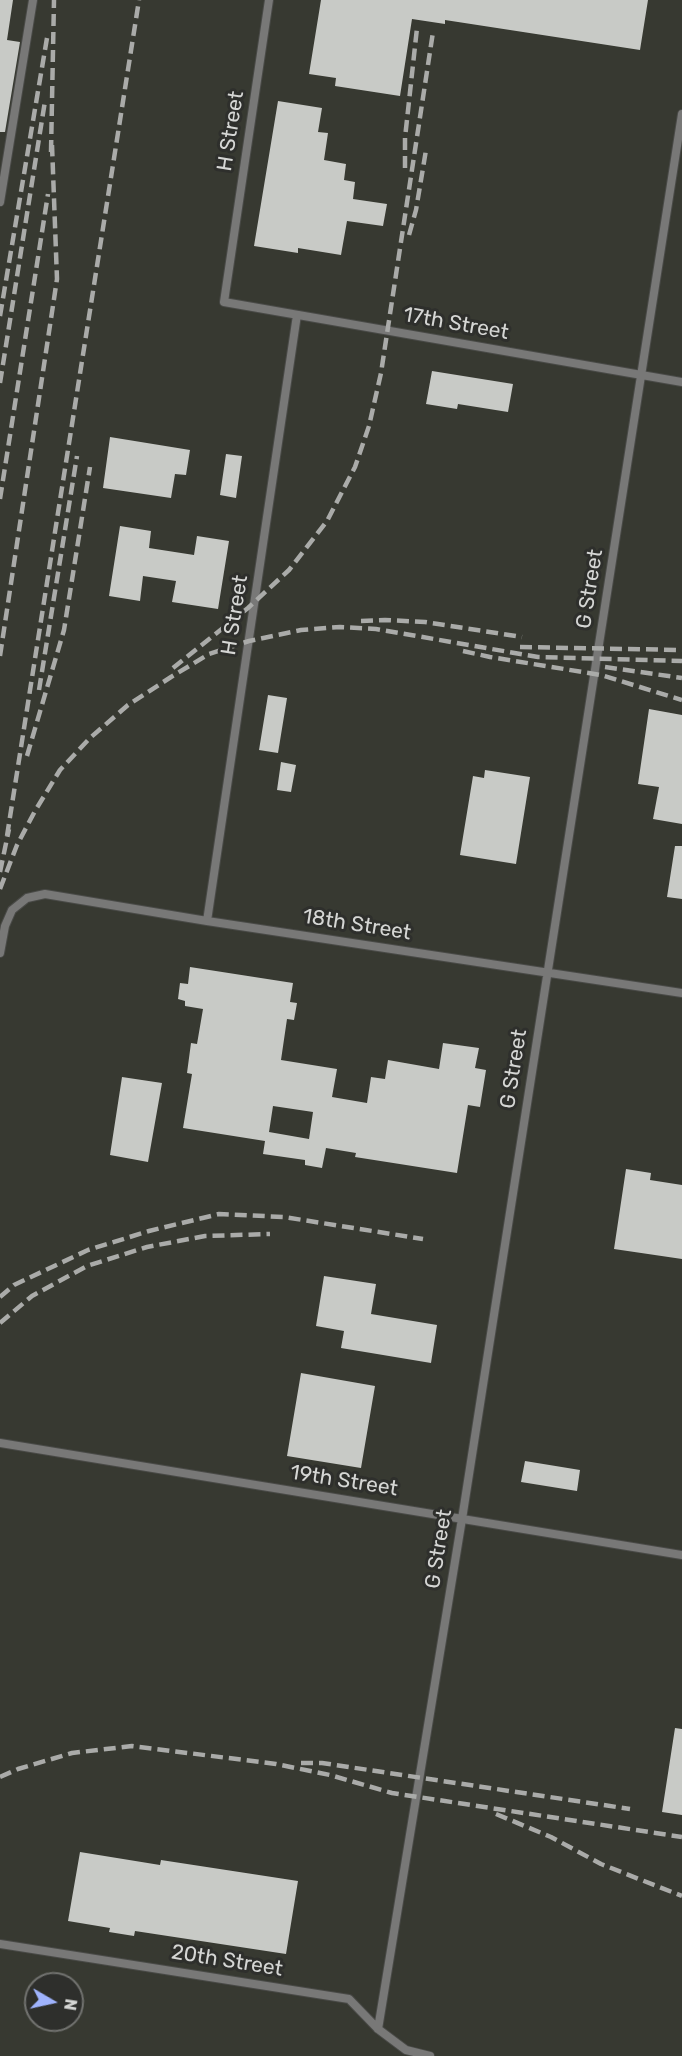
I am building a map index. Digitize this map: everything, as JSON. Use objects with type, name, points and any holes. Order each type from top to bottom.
[{"type":"lane","points":[[0,202],[33,0]]},
{"type":"lane","name":"H Street","points":[[224,302],[269,0]]},
{"type":"lane","name":"G Street","points":[[378,2029],[462,1519],[682,114]]},
{"type":"lane","name":"17th Street","points":[[224,302],[682,382]]},
{"type":"lane","name":"H Street","points":[[207,921],[297,315]]},
{"type":"lane","name":"18th Street","points":[[0,953],[5,926],[12,910],[27,898],[45,894],[207,921],[682,993]]},
{"type":"lane","name":"19th Street","points":[[0,1443],[682,1555]]},
{"type":"lane","name":"20th Street","points":[[0,1944],[349,1999],[378,2029],[406,2049],[430,2056]]},
{"type":"shaded area","points":[[0,0],[682,0],[682,2056],[0,2056]]},
{"type":"building","points":[[0,0],[13,0],[7,40],[20,42],[5,132],[0,132]]},
{"type":"building","points":[[321,0],[648,0],[640,50],[445,20],[445,24],[412,19],[400,96],[335,86],[336,78],[309,74]]},
{"type":"building","points":[[278,101],[322,108],[318,132],[328,133],[324,160],[346,164],[344,180],[355,182],[353,199],[387,204],[383,226],[347,221],[341,255],[298,248],[298,253],[254,246]]},
{"type":"building","points":[[432,371],[513,384],[508,412],[458,404],[457,409],[426,404]]},
{"type":"building","points":[[110,437],[190,450],[186,475],[175,474],[171,498],[103,488]]},
{"type":"building","points":[[226,454],[242,456],[236,498],[220,495]]},
{"type":"building","points":[[120,526],[151,531],[149,548],[194,555],[197,536],[229,541],[218,609],[172,602],[176,581],[143,576],[140,601],[109,596]]},
{"type":"building","points":[[268,695],[287,698],[278,753],[259,750]]},
{"type":"building","points":[[649,709],[682,715],[682,824],[653,819],[659,787],[638,784]]},
{"type":"building","points":[[281,762],[296,765],[291,792],[277,790]]},
{"type":"building","points":[[485,770],[530,777],[516,864],[460,855],[473,776],[484,778]]},
{"type":"building","points":[[675,846],[682,846],[682,899],[667,897]]},
{"type":"building","points":[[190,967],[293,983],[290,1002],[297,1003],[294,1020],[287,1019],[281,1060],[337,1069],[332,1097],[367,1103],[371,1077],[385,1079],[388,1060],[439,1069],[443,1043],[479,1048],[475,1068],[486,1070],[480,1107],[468,1105],[457,1173],[355,1157],[356,1153],[326,1148],[322,1168],[305,1165],[305,1160],[263,1154],[265,1141],[183,1128],[192,1074],[187,1073],[191,1043],[197,1044],[203,1009],[185,1006],[185,1001],[178,999],[180,983],[188,984]],"holes":[[[273,1106],[313,1112],[309,1139],[269,1132]]]},
{"type":"building","points":[[122,1077],[162,1083],[148,1162],[110,1155]]},
{"type":"building","points":[[626,1169],[651,1173],[650,1180],[682,1185],[682,1259],[614,1249]]},
{"type":"building","points":[[324,1276],[376,1284],[371,1314],[437,1325],[431,1363],[341,1348],[344,1331],[316,1326]]},
{"type":"building","points":[[301,1373],[375,1386],[361,1468],[287,1456]]},
{"type":"building","points":[[525,1461],[580,1470],[577,1491],[521,1482]]},
{"type":"building","points":[[675,1728],[682,1729],[682,1815],[662,1812]]},
{"type":"building","points":[[80,1852],[160,1865],[161,1860],[298,1881],[286,1954],[135,1931],[134,1936],[109,1932],[110,1928],[68,1921]]},
{"type":"railway","points":[[51,152],[54,0]]},
{"type":"railway","points":[[7,836],[139,0]]},
{"type":"railway","points":[[405,168],[405,138],[417,28]]},
{"type":"railway","points":[[173,668],[248,608],[289,570],[327,521],[355,467],[369,426],[381,373],[433,32]]},
{"type":"railway","points":[[0,316],[47,38]]},
{"type":"railway","points":[[0,383],[45,101]]},
{"type":"railway","points":[[0,656],[57,279],[52,145]]},
{"type":"railway","points":[[409,235],[416,210],[426,150]]},
{"type":"railway","points":[[0,499],[48,194]]},
{"type":"railway","points":[[39,690],[77,456]]},
{"type":"railway","points":[[27,756],[64,630],[90,467]]},
{"type":"railway","points":[[361,621],[425,622],[522,637]]},
{"type":"railway","points":[[0,889],[17,845],[60,770],[90,738],[128,705],[209,654],[249,641],[301,630],[340,627],[376,629],[538,657],[682,661]]},
{"type":"railway","points":[[520,647],[682,650]]},
{"type":"railway","points":[[463,651],[601,675],[682,700]]},
{"type":"railway","points":[[605,667],[682,678]]},
{"type":"railway","points":[[0,872],[9,829]]},
{"type":"railway","points":[[0,1297],[14,1285],[88,1250],[149,1231],[219,1214],[284,1217],[423,1239]]},
{"type":"railway","points":[[0,1323],[32,1296],[87,1266],[147,1247],[205,1236],[270,1234]]},
{"type":"railway","points":[[0,1777],[18,1769],[72,1753],[132,1746],[276,1764],[330,1775],[392,1793],[682,1837]]},
{"type":"railway","points":[[301,1763],[322,1763],[630,1809]]},
{"type":"railway","points":[[496,1814],[551,1837],[601,1864],[682,1896]]}]
